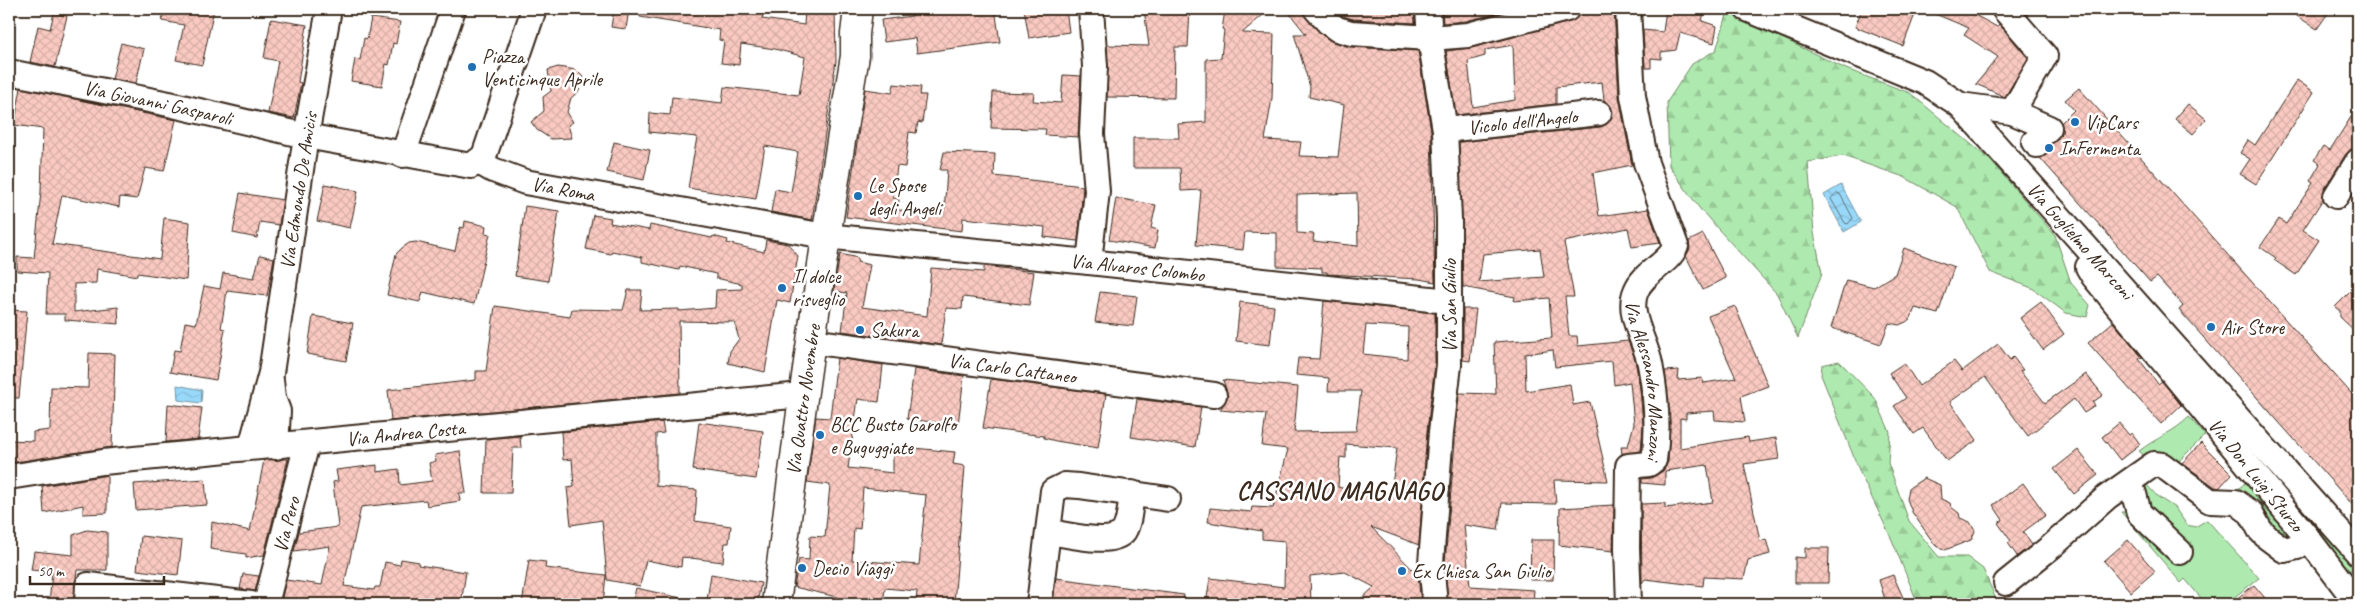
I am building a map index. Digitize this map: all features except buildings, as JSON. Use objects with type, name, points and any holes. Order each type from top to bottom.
[{"type":"main road","name":"Via Quattro Novembre","points":[[776,604],[802,395],[825,236],[856,46],[854,34],[858,9]]},
{"type":"main road","name":"Via Quattro Novembre","points":[[856,46],[877,9]]},
{"type":"street","name":"Via Edmondo De Amicis","points":[[251,447],[271,373],[306,136],[329,9]]},
{"type":"street","points":[[403,155],[453,9]]},
{"type":"street","points":[[306,136],[467,166],[479,162],[484,156],[534,9]]},
{"type":"street","points":[[1089,262],[1097,191],[1092,134],[1096,66],[1092,9]]},
{"type":"street","points":[[1316,9],[1329,24],[1337,29],[1351,33],[1430,38],[1468,35],[1566,9]]},
{"type":"street","name":"Via San Giulio","points":[[1428,9],[1430,38],[1445,130],[1449,301],[1449,365],[1441,432],[1431,563],[1435,604]]},
{"type":"street","name":"Via Alessandro Manzoni","points":[[1628,9],[1633,96],[1646,163],[1676,246],[1672,255],[1644,278],[1635,292],[1633,310],[1650,364],[1657,426],[1654,460],[1649,464],[1628,466],[1626,548],[1629,604]]},
{"type":"street","name":"Via Guglielmo Marconi","points":[[1747,9],[1925,82],[1960,104],[2358,553]]},
{"type":"street","points":[[2004,9],[2045,56],[2012,112]]},
{"type":"street","name":"Via Giovanni Gasparoli","points":[[9,72],[170,104],[306,136]]},
{"type":"street","points":[[1960,104],[2012,112],[2043,137]]},
{"type":"street","name":"Vicolo dell'Angelo","points":[[1445,130],[1599,113]]},
{"type":"street","points":[[2336,196],[2358,161]]},
{"type":"street","name":"Via Roma","points":[[479,162],[493,170],[525,182],[825,236]]},
{"type":"street","name":"Via Don Luigi Sturzo","points":[[2006,583],[2086,516],[2154,464],[2162,465],[2210,500],[2236,502],[2251,512],[2260,530],[2284,550],[2298,547],[2307,537],[2094,277],[2059,215]]},
{"type":"street","name":"Via Alvaros Colombo","points":[[825,236],[1449,301]]},
{"type":"street","name":"Via Carlo Cattaneo","points":[[810,341],[1214,395]]},
{"type":"street","name":"Via Edmondo De Amicis","points":[[271,373],[273,398],[278,411],[276,447]]},
{"type":"street","name":"Via Andrea Costa","points":[[9,477],[102,462],[251,447],[276,447],[802,395]]},
{"type":"street","name":"Via Pero","points":[[266,604],[307,443]]},
{"type":"street","points":[[1040,604],[1053,491],[1065,485],[1132,493],[1168,500]]},
{"type":"street","points":[[1048,532],[1107,540],[1117,537],[1124,531],[1132,493]]},
{"type":"street","points":[[2134,494],[2139,513],[2180,552]]},
{"type":"street","points":[[2307,537],[2358,604]]},
{"type":"street","points":[[87,604],[88,585],[251,604]]},
{"type":"green space","points":[[1728,12],[1846,69],[1910,93],[1990,160],[2055,235],[2071,283],[2090,305],[2087,317],[2066,313],[2032,288],[1990,272],[1957,207],[1904,177],[1843,156],[1808,162],[1814,233],[1822,273],[1798,338],[1777,294],[1700,209],[1669,166],[1667,102],[1692,64],[1716,50]]},
{"type":"green space","points":[[1839,361],[1875,398],[1890,432],[1888,463],[1909,521],[1939,557],[1967,557],[1983,569],[1998,604],[1918,604],[1892,540],[1861,475],[1821,375],[1822,365]]},
{"type":"green space","points":[[2189,417],[2205,435],[2173,467],[2146,456],[2139,451],[2177,427]]},
{"type":"green space","points":[[2237,437],[2275,471],[2358,567],[2358,598]]},
{"type":"green space","points":[[2250,479],[2292,528],[2291,537],[2282,537],[2232,494]]},
{"type":"green space","points":[[2136,483],[2145,483],[2158,497],[2175,508],[2187,525],[2195,527],[2207,520],[2259,578],[2232,599],[2235,604],[2206,604],[2185,579],[2181,583],[2121,512],[2128,512]]},
{"type":"water","points":[[1841,185],[1861,222],[1844,232],[1824,195]]},
{"type":"water","points":[[177,385],[202,390],[201,403],[178,400]]},
{"type":"place","name":"Piazza Venticinque Aprile","points":[[472,67]]},
{"type":"place","name":"VipCars","points":[[2075,122]]},
{"type":"place","name":"InFermenta","points":[[2049,148]]},
{"type":"place","name":"Le Spose degli Angeli","points":[[858,196]]},
{"type":"place","name":"Il dolce risveglio","points":[[782,288]]},
{"type":"place","name":"Air Store","points":[[2211,327]]},
{"type":"place","name":"Sakura","points":[[860,330]]},
{"type":"place","name":"BCC Busto Garolfo e Buguggiate","points":[[820,435]]},
{"type":"place","name":"Decio Viaggi","points":[[802,568]]},
{"type":"place","name":"Ex Chiesa San Giulio","points":[[1402,571]]},
{"type":"district","name":"CASSANO MAGNAGO","points":[[1340,491]]}]
